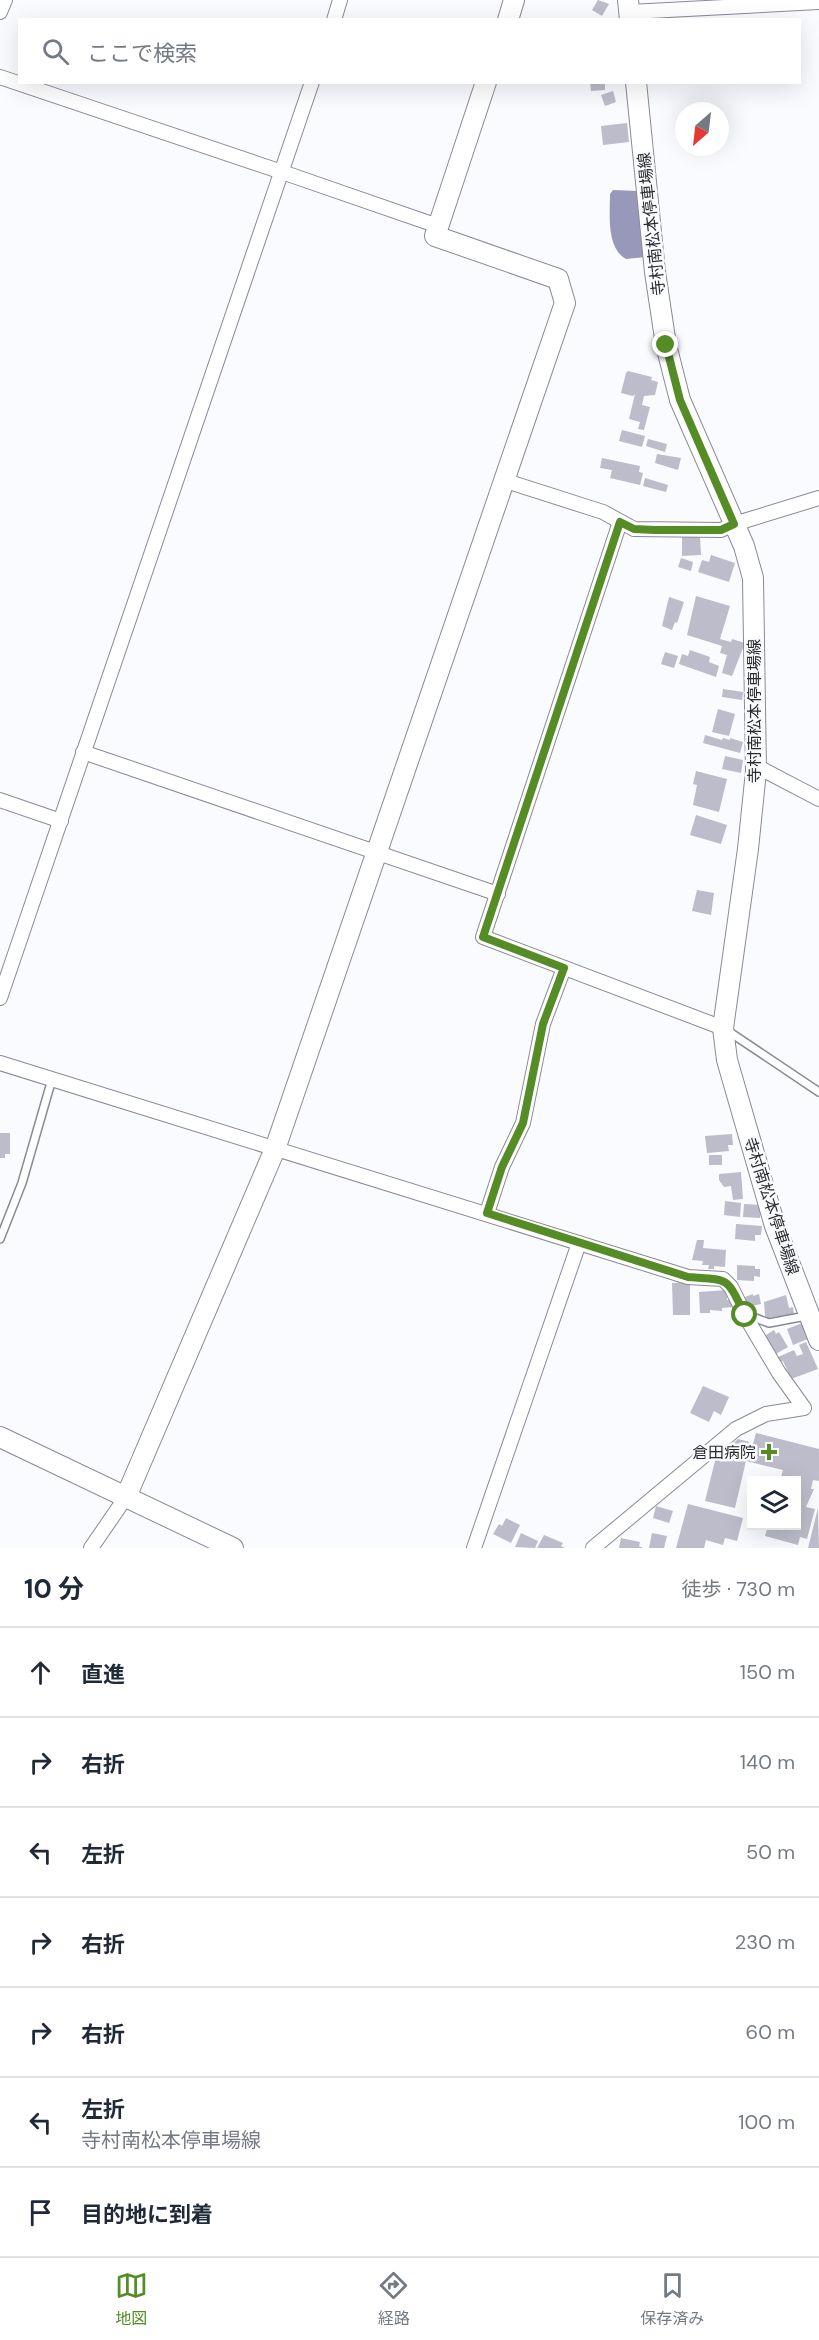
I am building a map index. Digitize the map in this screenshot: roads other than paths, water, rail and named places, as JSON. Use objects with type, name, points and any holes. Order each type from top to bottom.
[{"type":"street","points":[[0,12],[5,0]]},
{"type":"street","points":[[335,18],[340,0]]},
{"type":"street","points":[[509,18],[514,0]]},
{"type":"street","points":[[629,11],[819,2]]},
{"type":"street","points":[[0,77],[18,83]]},
{"type":"street","points":[[21,84],[438,226]]},
{"type":"street","points":[[0,998],[311,84]]},
{"type":"street","points":[[91,1548],[126,1497],[275,1149],[565,303],[558,279],[435,237],[485,84]]},
{"type":"street","name":"寺村南松本停車場線","points":[[636,84],[654,261],[666,345],[680,400],[744,546],[753,578],[756,766],[748,849],[723,1028],[727,1060],[776,1226],[810,1310],[819,1340]]},
{"type":"street","points":[[503,480],[603,512],[634,529],[721,530],[819,498]]},
{"type":"street","points":[[620,522],[483,937],[723,1028]]},
{"type":"street","points":[[83,752],[498,894]]},
{"type":"street","points":[[756,766],[819,800]]},
{"type":"street","points":[[0,800],[62,821]]},
{"type":"street","points":[[487,1213],[502,1167],[523,1123],[543,1024],[564,968]]},
{"type":"street","points":[[0,1063],[688,1277],[723,1279],[731,1287],[779,1373],[804,1408],[766,1414],[736,1429],[592,1548]]},
{"type":"street","points":[[474,1548],[579,1243]]},
{"type":"street","points":[[0,1437],[233,1548]]},
{"type":"lane","points":[[723,1028],[819,1092]]},
{"type":"lane","points":[[0,1239],[22,1183],[52,1078]]},
{"type":"lane","points":[[745,1315],[769,1323],[810,1310]]},
{"type":"water","points":[[613,190],[638,191],[646,257],[626,259],[615,247],[610,230],[610,194]]},
{"type":"place","name":"倉田病院","points":[[769,1452]]}]
